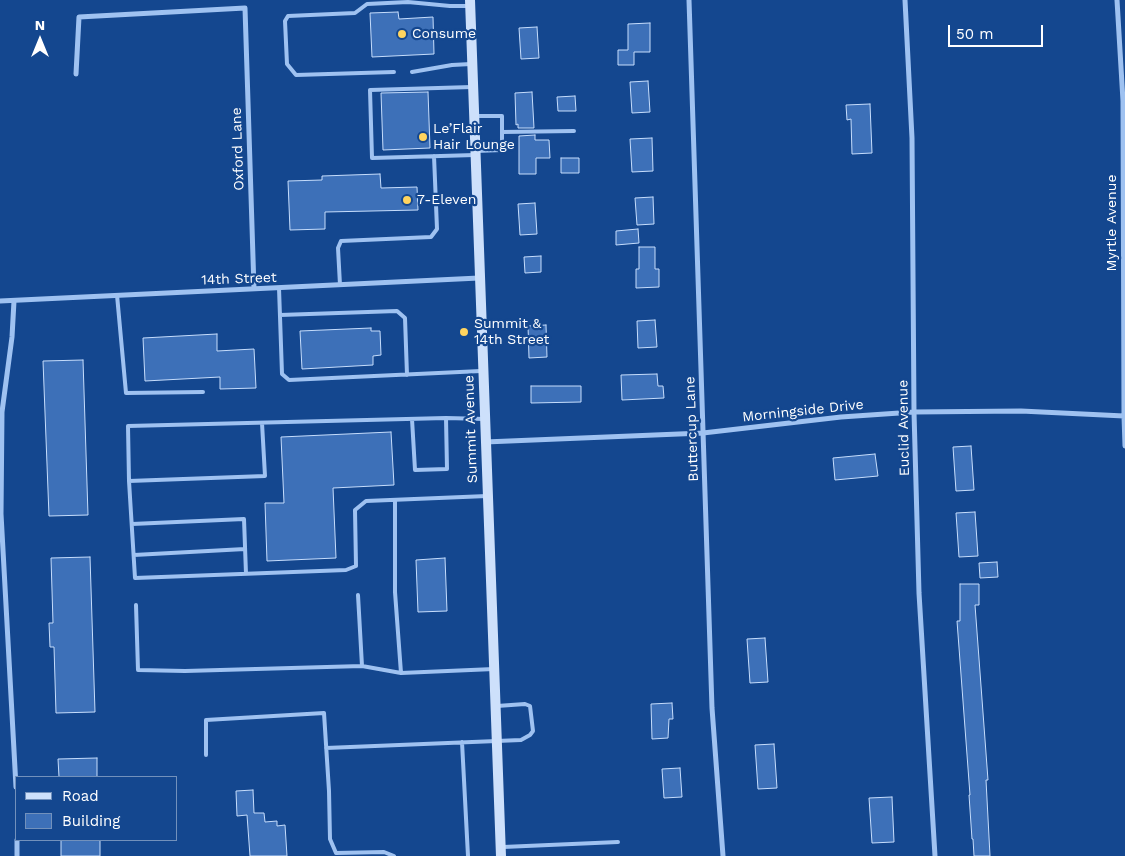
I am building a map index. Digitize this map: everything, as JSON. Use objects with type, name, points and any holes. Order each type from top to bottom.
[{"type":"main road","name":"Summit Avenue","points":[[470,3],[501,852]]},
{"type":"street","name":"Buttercup Lane","points":[[689,0],[712,708],[723,856]]},
{"type":"street","name":"Euclid Avenue","points":[[905,0],[912,138],[914,412],[919,593],[935,856]]},
{"type":"street","name":"Myrtle Avenue","points":[[1117,0],[1123,101],[1125,446]]},
{"type":"street","name":"Oxford Lane","points":[[76,74],[78,17],[245,8],[254,289]]},
{"type":"street","name":"14th Street","points":[[0,301],[479,278]]},
{"type":"street","points":[[14,300],[12,337],[2,412],[1,514],[15,776]]},
{"type":"street","name":"Morningside Drive","points":[[486,442],[704,433],[841,417],[914,412],[1021,411],[1124,416]]},
{"type":"street","points":[[17,841],[17,856]]},
{"type":"lane","points":[[394,72],[296,75],[287,64],[285,21],[288,16],[355,13],[367,4],[408,2],[450,6],[470,3]]},
{"type":"lane","points":[[412,72],[452,65],[472,64]]},
{"type":"lane","points":[[473,87],[370,90],[372,158],[434,156],[502,150],[502,116],[474,116]]},
{"type":"lane","points":[[502,132],[574,132]]},
{"type":"lane","points":[[340,285],[338,248],[340,241],[431,237],[437,229],[434,156]]},
{"type":"lane","points":[[279,288],[282,374],[289,380],[483,371]]},
{"type":"lane","points":[[117,296],[126,394],[204,392]]},
{"type":"lane","points":[[280,315],[396,311],[405,318],[407,374]]},
{"type":"lane","points":[[484,419],[446,418],[128,426],[129,481],[135,578],[346,570],[356,566],[355,510],[366,501],[487,496]]},
{"type":"lane","points":[[412,419],[415,470],[447,469],[446,418]]},
{"type":"lane","points":[[129,481],[265,476],[262,423]]},
{"type":"lane","points":[[395,500],[395,592],[401,673]]},
{"type":"lane","points":[[132,524],[244,519],[246,574]]},
{"type":"lane","points":[[134,555],[245,550]]},
{"type":"lane","points":[[358,595],[362,666]]},
{"type":"lane","points":[[136,605],[138,670],[185,671],[362,666],[401,673],[494,669]]},
{"type":"lane","points":[[326,748],[497,741],[526,738],[533,731],[532,712],[528,704],[495,706]]},
{"type":"lane","points":[[206,755],[206,720],[324,713],[330,839],[336,853],[384,852],[394,856]]},
{"type":"lane","points":[[462,742],[468,856]]},
{"type":"lane","points":[[501,852],[618,842]]},
{"type":"building","name":"Consume","points":[[398,12],[399,19],[433,17],[434,54],[372,57],[370,13]]},
{"type":"building","points":[[650,23],[650,52],[634,52],[634,65],[618,65],[618,50],[628,50],[628,24]]},
{"type":"building","points":[[537,27],[539,58],[521,59],[519,28]]},
{"type":"building","points":[[648,81],[650,112],[632,113],[630,82]]},
{"type":"building","points":[[428,92],[430,148],[383,150],[381,93]]},
{"type":"building","points":[[532,92],[534,128],[518,128],[518,124],[516,125],[515,93]]},
{"type":"building","points":[[575,96],[576,111],[558,111],[557,97]]},
{"type":"building","points":[[870,104],[872,153],[852,154],[851,119],[847,120],[846,105]]},
{"type":"building","points":[[535,135],[535,140],[549,140],[550,158],[536,158],[536,174],[519,174],[519,136]]},
{"type":"building","points":[[652,138],[653,171],[632,172],[630,139]]},
{"type":"building","points":[[561,158],[579,158],[579,173],[561,173]]},
{"type":"building","points":[[380,174],[381,188],[417,187],[418,210],[325,212],[325,229],[290,230],[288,181],[322,180],[322,176]]},
{"type":"building","points":[[653,197],[654,224],[637,225],[635,198]]},
{"type":"building","points":[[535,203],[537,234],[520,235],[518,204]]},
{"type":"building","points":[[638,229],[639,243],[616,245],[616,231]]},
{"type":"building","points":[[639,247],[655,247],[655,269],[659,269],[659,287],[636,288],[636,269],[639,269]]},
{"type":"building","points":[[541,256],[541,272],[525,273],[524,257]]},
{"type":"building","points":[[655,320],[657,347],[638,348],[637,321]]},
{"type":"building","points":[[546,325],[547,357],[529,358],[528,326]]},
{"type":"building","points":[[371,328],[371,331],[380,331],[381,355],[373,356],[373,365],[302,369],[300,331]]},
{"type":"building","points":[[217,334],[217,351],[254,349],[256,388],[220,389],[220,377],[145,381],[143,338]]},
{"type":"building","points":[[83,360],[88,515],[49,516],[43,361]]},
{"type":"building","points":[[657,374],[658,386],[663,386],[664,398],[622,400],[621,375]]},
{"type":"building","points":[[531,386],[581,386],[581,402],[531,403]]},
{"type":"building","points":[[391,432],[394,485],[333,488],[336,558],[267,561],[265,503],[284,503],[281,437]]},
{"type":"building","points":[[971,446],[974,490],[956,491],[953,447]]},
{"type":"building","points":[[875,454],[878,476],[835,480],[833,458]]},
{"type":"building","points":[[975,512],[978,556],[959,557],[956,513]]},
{"type":"building","points":[[90,557],[95,712],[56,713],[54,647],[50,647],[49,623],[53,623],[51,558]]},
{"type":"building","points":[[445,558],[447,611],[418,612],[416,560]]},
{"type":"building","points":[[997,562],[998,577],[980,578],[979,563]]},
{"type":"building","points":[[960,584],[979,584],[979,605],[975,605],[988,780],[986,780],[990,856],[974,856],[972,839],[957,621],[960,621]]},
{"type":"building","points":[[765,638],[768,682],[750,683],[747,639]]},
{"type":"building","points":[[672,703],[673,719],[669,719],[668,738],[652,739],[651,704]]},
{"type":"building","points":[[774,744],[777,788],[758,789],[755,745]]},
{"type":"building","points":[[97,758],[97,776],[59,776],[58,759]]},
{"type":"building","points":[[680,768],[682,797],[664,798],[662,769]]},
{"type":"building","points":[[253,790],[254,813],[264,813],[265,822],[277,821],[277,826],[285,825],[287,856],[250,856],[247,815],[237,816],[236,791]]},
{"type":"building","points":[[892,797],[894,842],[872,843],[869,798]]},
{"type":"building","points":[[61,841],[100,841],[100,856],[61,856]]},
{"type":"place","name":"Consume","points":[[402,34]]},
{"type":"place","name":"Le’Flair Hair Lounge","points":[[423,137]]},
{"type":"place","name":"7-Eleven","points":[[407,200]]},
{"type":"place","name":"Summit & 14th Street","points":[[464,332]]}]
